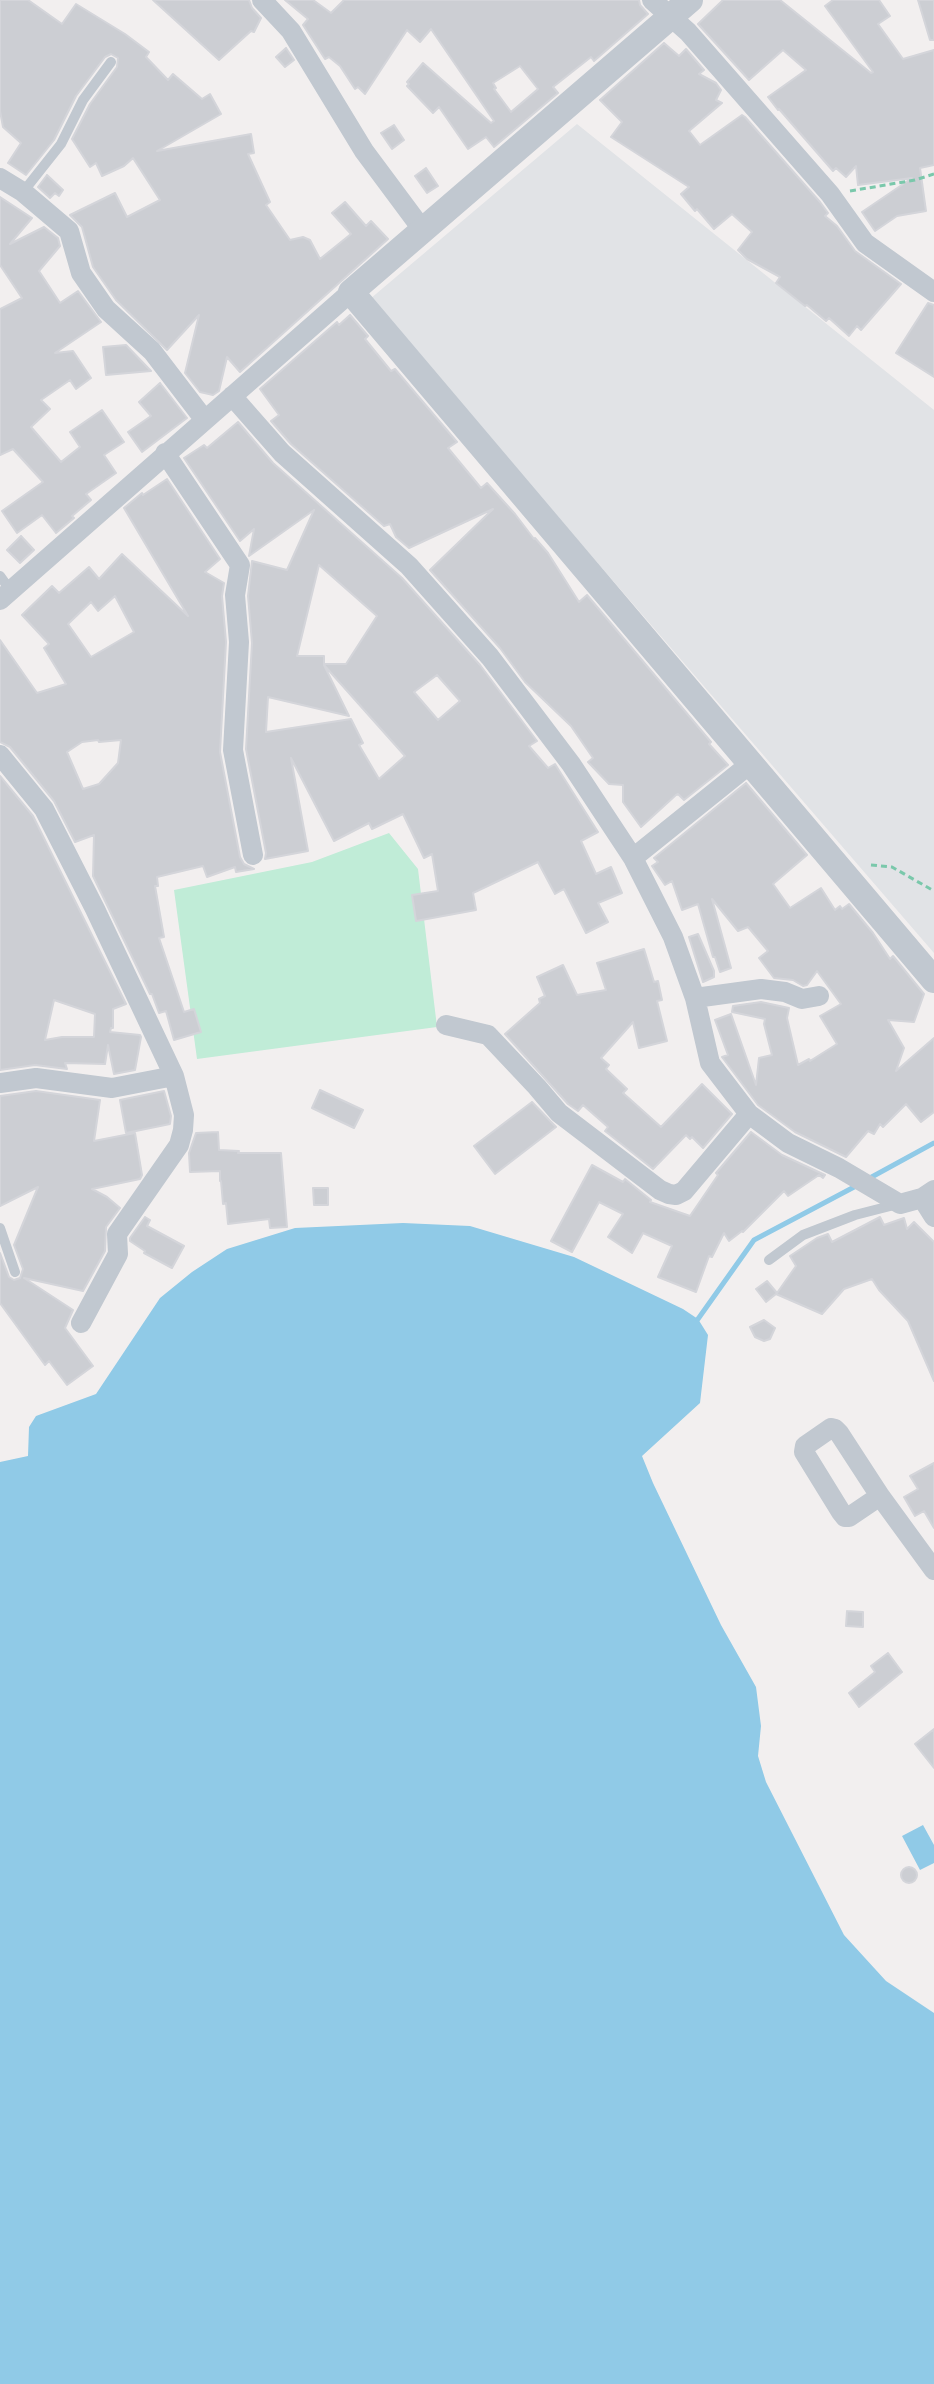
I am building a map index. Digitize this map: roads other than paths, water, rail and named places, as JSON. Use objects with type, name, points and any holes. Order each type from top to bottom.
[{"type":"street","points":[[262,0],[291,31],[364,151],[422,229]]},
{"type":"street","points":[[3,589],[351,292],[661,9],[690,0]]},
{"type":"street","points":[[661,9],[688,32],[830,194],[865,243],[934,292]]},
{"type":"street","points":[[0,178],[23,192],[69,231],[81,273],[106,309],[152,351],[204,419]]},
{"type":"street","points":[[351,292],[934,980]]},
{"type":"street","points":[[232,396],[282,453],[409,566],[490,657],[571,764],[633,858],[673,937],[695,998],[710,1063],[749,1114],[788,1143],[893,1200],[928,1194],[934,1217]]},
{"type":"street","points":[[165,453],[240,565],[235,595],[239,642],[233,750],[253,855]]},
{"type":"street","points":[[0,755],[44,809],[174,1076],[184,1115],[179,1145],[117,1234],[118,1254],[81,1323]]},
{"type":"street","points":[[633,858],[750,764]]},
{"type":"street","points":[[695,998],[761,989],[785,992],[802,999],[819,996]]},
{"type":"street","points":[[446,1025],[488,1035],[559,1113],[669,1194],[684,1191],[749,1114]]},
{"type":"street","points":[[0,1083],[36,1078],[112,1088],[174,1076]]},
{"type":"street","points":[[880,1496],[934,1570]]},
{"type":"lane","points":[[23,192],[61,144],[83,100],[111,62]]},
{"type":"lane","points":[[769,1260],[803,1235],[893,1200]]},
{"type":"lane","points":[[0,1228],[15,1272]]},
{"type":"water","points":[[403,1223],[470,1226],[574,1257],[683,1309],[698,1319],[708,1335],[700,1403],[642,1456],[721,1625],[756,1687],[761,1726],[758,1756],[766,1782],[844,1935],[886,1981],[934,2013],[934,2384],[0,2384],[0,1462],[28,1456],[29,1427],[36,1416],[96,1394],[160,1298],[227,1249],[295,1228]]},
{"type":"water","points":[[923,1825],[934,1845],[934,1863],[920,1870],[902,1836]]},
{"type":"waterway","points":[[868,1179],[934,1143]]},
{"type":"waterway","points":[[698,1319],[754,1240],[856,1186]]}]
